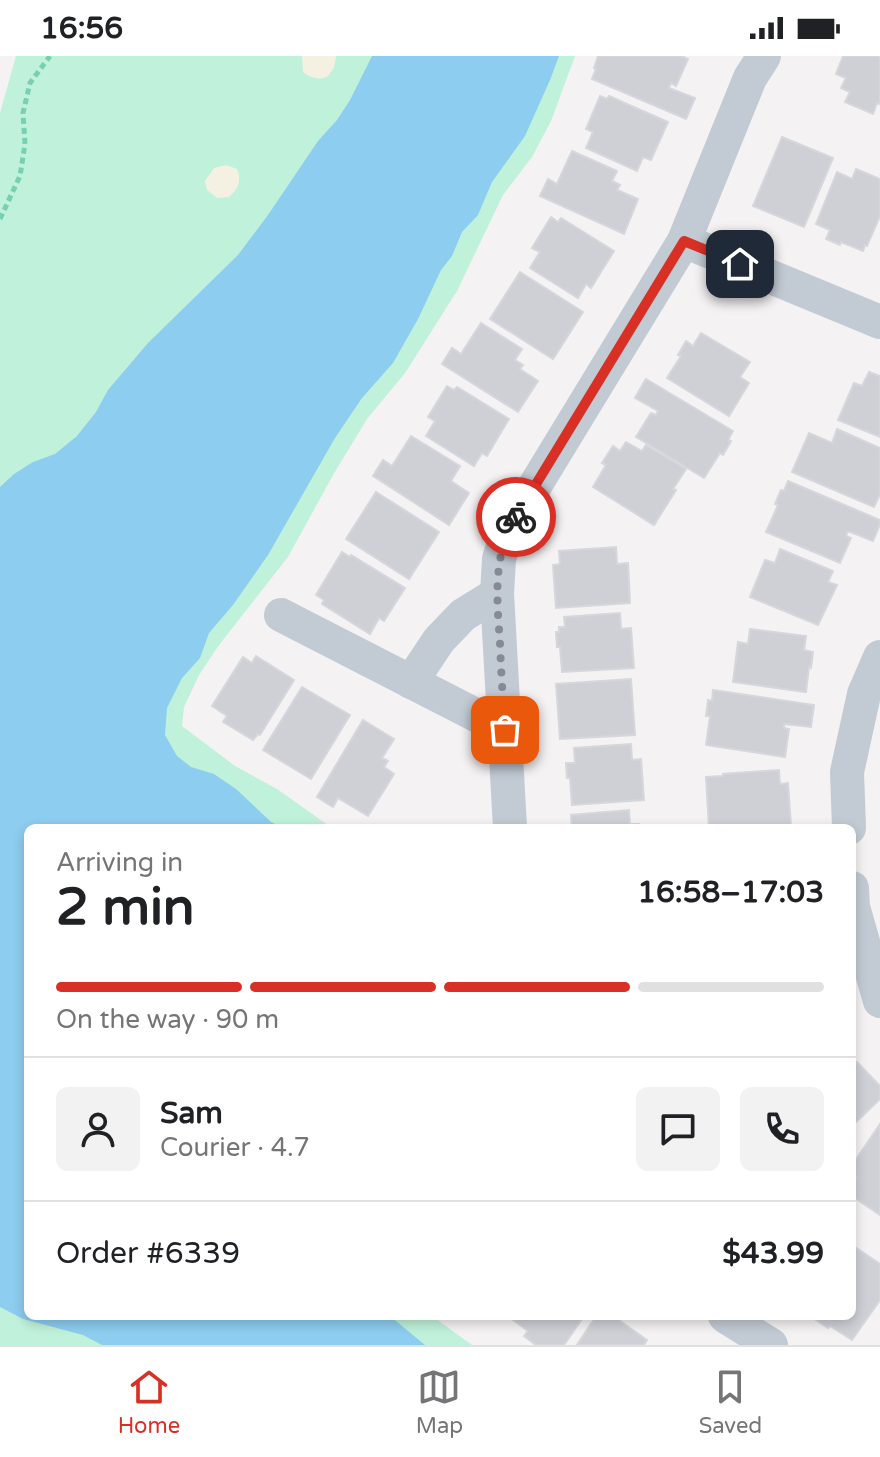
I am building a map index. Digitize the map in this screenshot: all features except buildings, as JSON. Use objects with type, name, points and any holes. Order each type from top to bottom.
[{"type":"street","points":[[510,824],[497,594],[499,559],[508,530],[684,241],[750,78],[764,56]]},
{"type":"street","points":[[684,241],[880,322]]},
{"type":"street","points":[[411,682],[439,640],[463,615],[497,594]]},
{"type":"street","points":[[281,615],[505,730]]},
{"type":"street","points":[[849,824],[847,772],[864,694],[880,657]]},
{"type":"street","points":[[856,917],[880,1001]]},
{"type":"street","points":[[731,1320],[771,1345]]},
{"type":"path","points":[[0,219],[20,176],[25,144],[23,113],[30,83],[50,56]]},
{"type":"green space","points":[[16,56],[575,56],[551,121],[532,157],[503,195],[457,291],[405,373],[367,419],[288,557],[199,675],[184,707],[182,726],[235,766],[277,789],[326,824],[24,824],[24,1320],[438,1320],[472,1345],[0,1345],[0,113]]},
{"type":"sand","points":[[302,56],[336,56],[334,68],[325,78],[312,77],[303,72]]},
{"type":"sand","points":[[226,165],[237,169],[238,184],[229,197],[217,198],[207,190],[205,181],[214,168]]},
{"type":"water","points":[[372,56],[559,56],[525,136],[492,182],[478,215],[462,232],[393,363],[362,398],[335,438],[268,555],[209,633],[200,658],[182,678],[167,708],[165,735],[177,756],[191,767],[214,774],[236,789],[275,824],[24,824],[23,1319],[0,1307],[0,487],[14,474],[33,462],[55,454],[77,436],[108,390],[148,343],[238,255],[350,100]]},
{"type":"water","points":[[27,1320],[395,1320],[425,1345],[102,1345],[83,1335]]},
{"type":"way so far","points":[[505,730],[497,594],[499,559],[508,530],[516,517]]},
{"type":"route","points":[[516,517],[684,241],[740,264]]}]
